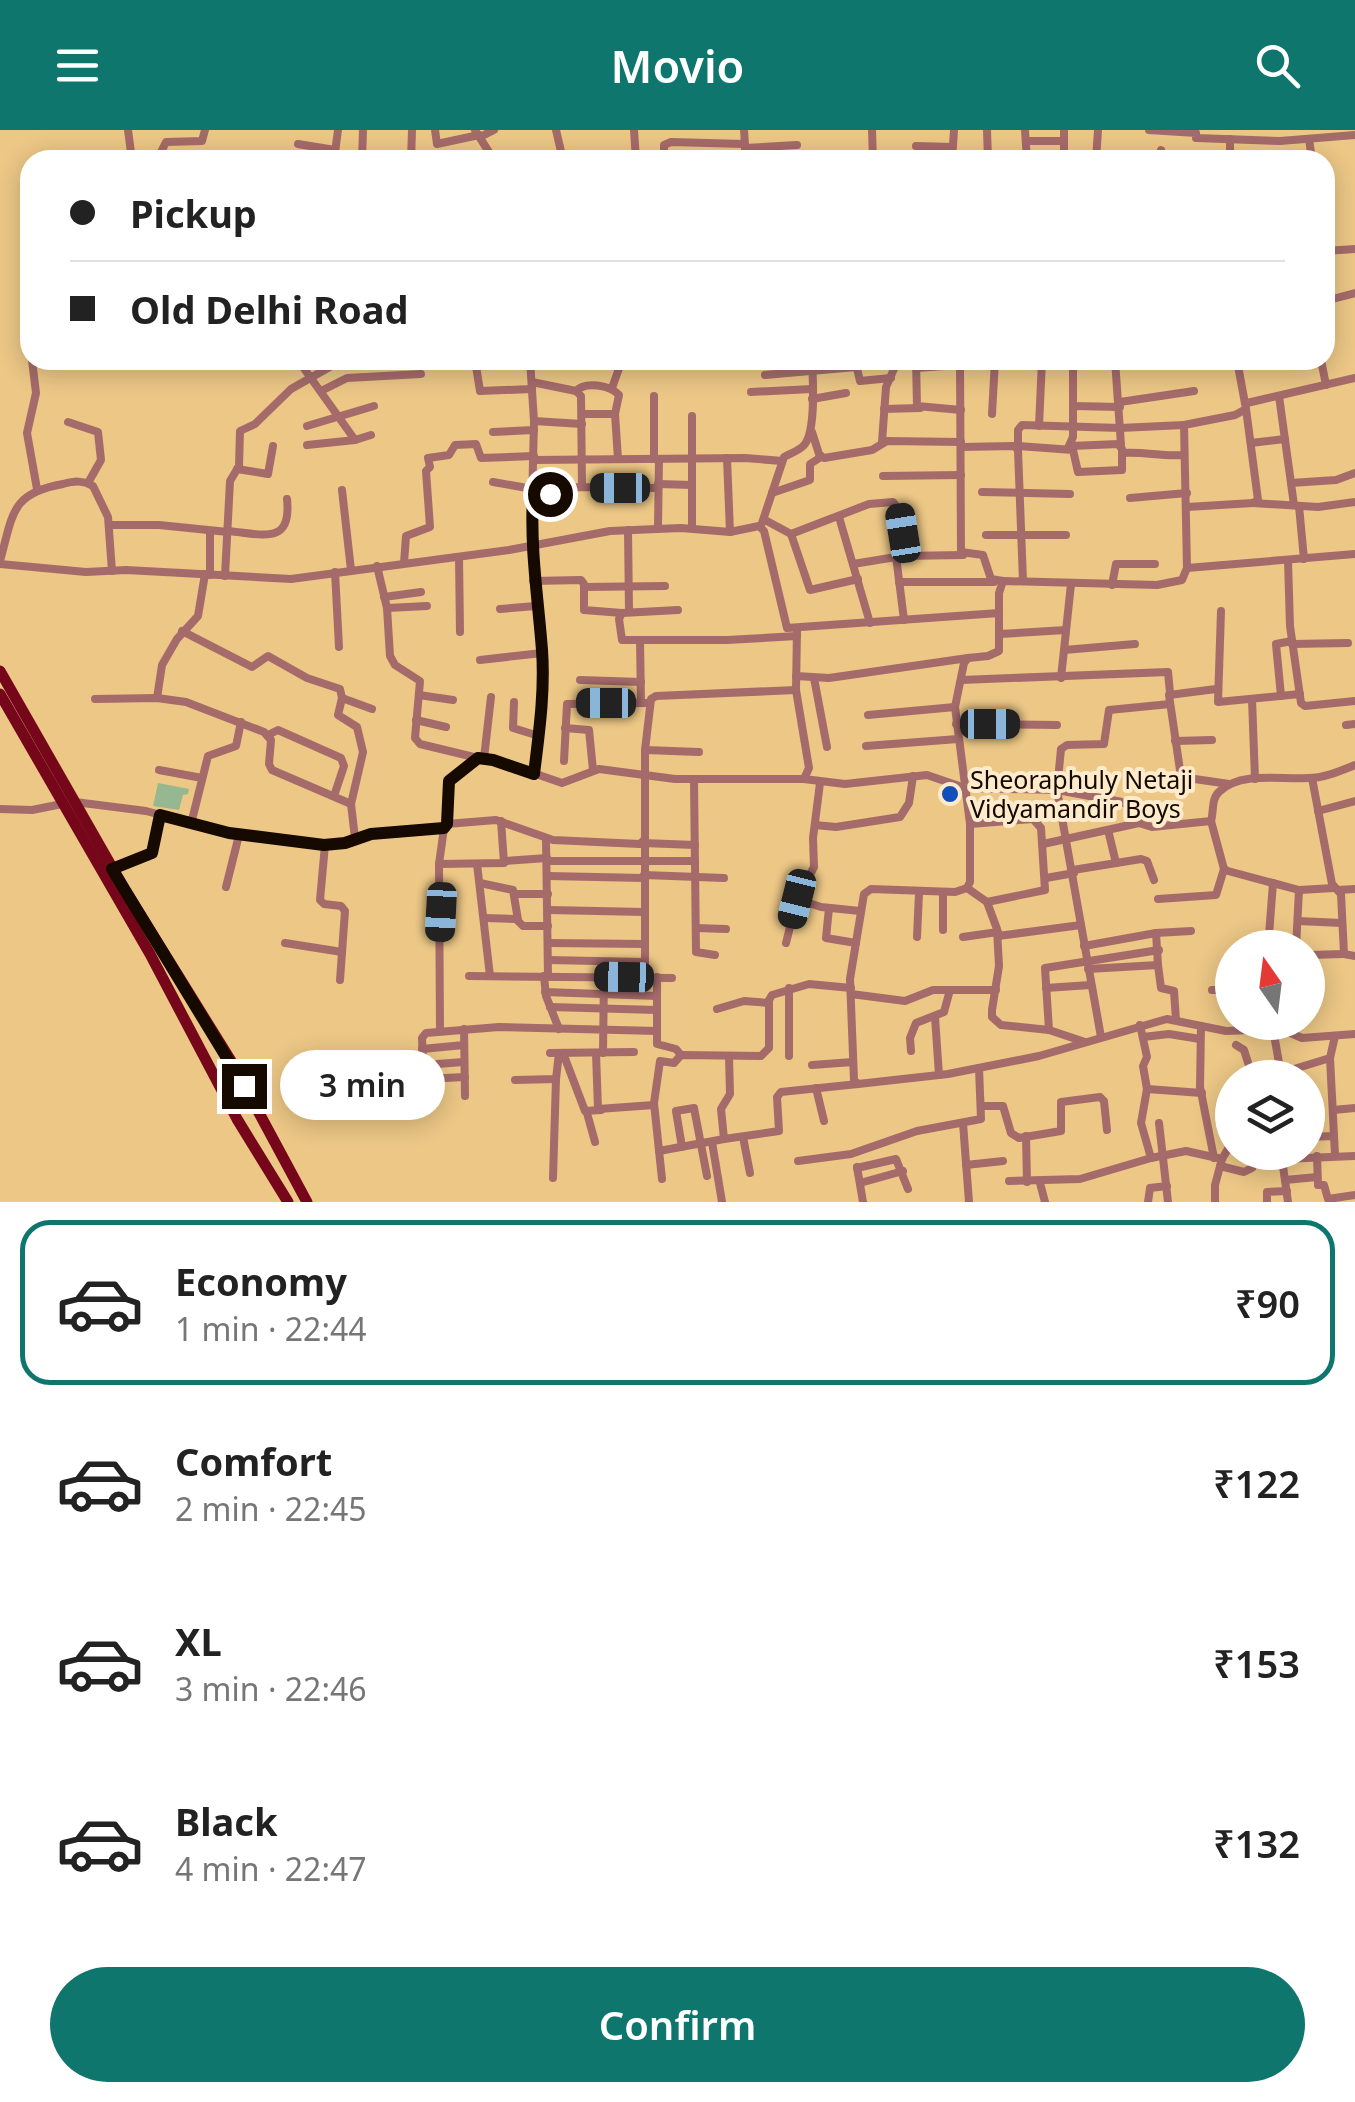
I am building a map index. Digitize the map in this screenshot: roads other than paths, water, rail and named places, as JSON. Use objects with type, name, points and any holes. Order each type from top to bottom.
[{"type":"main road","points":[[0,671],[237,1119],[288,1202]]},
{"type":"main road","points":[[0,694],[230,1061],[308,1202]]},
{"type":"street","points":[[162,150],[166,142],[202,141],[204,130]]},
{"type":"street","points":[[298,144],[335,150],[338,130]]},
{"type":"street","points":[[435,130],[437,144],[494,130]]},
{"type":"street","points":[[683,130],[683,142]]},
{"type":"street","points":[[744,130],[745,150]]},
{"type":"street","points":[[916,146],[952,147],[954,130]]},
{"type":"street","points":[[1026,130],[1027,150]]},
{"type":"street","points":[[1064,130],[1064,150]]},
{"type":"street","points":[[1149,130],[1230,139],[1355,135]]},
{"type":"street","points":[[1230,139],[1230,150]]},
{"type":"street","points":[[1309,139],[1311,150]]},
{"type":"street","points":[[1026,141],[1064,141]]},
{"type":"street","points":[[666,150],[667,143],[683,142],[797,145]]},
{"type":"street","points":[[33,370],[36,393],[27,433],[37,488]]},
{"type":"street","points":[[305,370],[354,440]]},
{"type":"street","points":[[225,576],[231,476],[237,469],[240,431],[255,424],[287,392],[323,370]]},
{"type":"street","points":[[477,370],[480,392],[532,385],[576,391],[582,419],[582,488]]},
{"type":"street","points":[[531,370],[534,458],[530,546],[542,653],[543,704],[534,774]]},
{"type":"street","points":[[612,388],[618,370]]},
{"type":"street","points":[[765,375],[791,370]]},
{"type":"street","points":[[797,632],[785,624],[762,523],[782,461],[804,446],[811,427],[812,370]]},
{"type":"street","points":[[858,370],[860,381],[891,378]]},
{"type":"street","points":[[882,442],[884,409],[894,370]]},
{"type":"street","points":[[916,370],[916,403],[920,408]]},
{"type":"street","points":[[960,370],[960,548],[964,555]]},
{"type":"street","points":[[992,414],[995,370]]},
{"type":"street","points":[[1039,426],[1042,370]]},
{"type":"street","points":[[1069,447],[1074,428],[1073,370]]},
{"type":"street","points":[[1069,447],[1078,472],[1120,472],[1116,370]]},
{"type":"street","points":[[1239,370],[1252,443],[1258,500],[1254,503]]},
{"type":"street","points":[[1323,370],[1326,385]]},
{"type":"street","points":[[321,392],[347,378],[422,374]]},
{"type":"street","points":[[1023,581],[1019,427],[1184,425],[1242,413],[1246,406],[1355,378]]},
{"type":"street","points":[[576,391],[581,386],[612,388],[619,394],[615,414],[618,459]]},
{"type":"street","points":[[750,392],[812,388]]},
{"type":"street","points":[[1073,406],[1120,404],[1194,391]]},
{"type":"street","points":[[812,399],[846,393]]},
{"type":"street","points":[[654,396],[658,528]]},
{"type":"street","points":[[1279,396],[1304,559]]},
{"type":"street","points":[[307,426],[374,406]]},
{"type":"street","points":[[884,409],[961,410]]},
{"type":"street","points":[[493,432],[615,414]]},
{"type":"street","points":[[692,416],[692,528]]},
{"type":"street","points":[[68,422],[98,432],[100,460],[88,482]]},
{"type":"street","points":[[899,582],[1112,585],[1172,584],[1182,580],[1187,568],[1184,425]]},
{"type":"street","points":[[811,427],[820,457]]},
{"type":"street","points":[[307,445],[372,435]]},
{"type":"street","points":[[1252,443],[1285,439]]},
{"type":"street","points":[[772,493],[810,480],[810,464],[820,457],[867,452],[882,442],[1069,447],[1144,451],[1160,457],[1184,455]]},
{"type":"street","points":[[404,563],[406,536],[430,526],[428,458],[449,455],[455,445],[476,444],[481,458],[782,461]]},
{"type":"street","points":[[237,469],[268,474],[272,446]]},
{"type":"street","points":[[727,458],[730,532]]},
{"type":"street","points":[[1291,484],[1336,480],[1355,473]]},
{"type":"street","points":[[883,476],[961,475]]},
{"type":"street","points":[[112,571],[110,524],[98,493],[88,482],[37,488],[23,499],[0,562],[86,572],[290,579],[628,530],[692,528],[730,532],[762,523],[791,534],[869,504],[894,502],[900,510],[906,556]]},
{"type":"street","points":[[492,482],[545,496],[558,487],[692,485]]},
{"type":"street","points":[[342,490],[351,570]]},
{"type":"street","points":[[982,492],[1070,494]]},
{"type":"street","points":[[1130,498],[1187,494]]},
{"type":"street","points":[[110,524],[271,534],[282,530],[288,520],[287,499]]},
{"type":"street","points":[[1187,507],[1355,502]]},
{"type":"street","points":[[839,517],[870,623]]},
{"type":"street","points":[[628,530],[629,586],[622,640],[797,632],[999,613]]},
{"type":"street","points":[[157,698],[162,665],[182,631],[198,616],[208,574],[210,531]]},
{"type":"street","points":[[791,534],[810,590],[858,580]]},
{"type":"street","points":[[986,535],[1066,535]]},
{"type":"street","points":[[1187,568],[1355,554]]},
{"type":"street","points":[[459,556],[460,632]]},
{"type":"street","points":[[853,564],[896,556],[986,557],[990,579],[999,582]]},
{"type":"street","points":[[896,556],[904,620]]},
{"type":"street","points":[[1288,560],[1292,643],[1300,694],[1306,706],[1355,701]]},
{"type":"street","points":[[1112,585],[1116,564],[1155,564]]},
{"type":"street","points":[[378,566],[387,608],[390,656],[418,677],[414,734],[417,742],[562,783],[593,770],[694,780],[804,779],[820,783],[938,777],[965,788],[1057,790],[1122,802],[1131,807],[1139,823]]},
{"type":"street","points":[[335,572],[339,647]]},
{"type":"street","points":[[534,581],[580,580],[587,612],[678,610]]},
{"type":"street","points":[[796,676],[814,678],[994,654],[999,651],[999,582]]},
{"type":"street","points":[[1061,678],[1072,584]]},
{"type":"street","points":[[584,588],[665,586]]},
{"type":"street","points":[[384,597],[421,592]]},
{"type":"street","points":[[387,608],[427,606]]},
{"type":"street","points":[[500,609],[536,606]]},
{"type":"street","points":[[1221,611],[1218,702],[1300,694]]},
{"type":"street","points":[[1000,634],[1066,630]]},
{"type":"street","points":[[182,631],[252,667],[264,656],[272,657],[307,678],[340,689],[338,715],[357,727],[362,752],[351,804],[355,838]]},
{"type":"street","points":[[797,632],[796,690],[809,768],[804,779]]},
{"type":"street","points":[[640,640],[645,703],[645,977]]},
{"type":"street","points":[[1281,696],[1276,644],[1348,642]]},
{"type":"street","points":[[1064,650],[1134,644]]},
{"type":"street","points":[[480,660],[542,653]]},
{"type":"street","points":[[967,888],[970,824],[954,708],[968,658]]},
{"type":"street","points":[[961,680],[1168,672],[1181,778],[1233,784]]},
{"type":"street","points":[[814,678],[827,748]]},
{"type":"street","points":[[580,680],[641,682]]},
{"type":"street","points":[[1170,693],[1216,689]]},
{"type":"street","points":[[543,704],[645,703],[656,696],[796,690]]},
{"type":"street","points":[[419,696],[453,700]]},
{"type":"street","points":[[440,1030],[439,864],[449,781],[481,758],[492,697]]},
{"type":"street","points":[[95,698],[157,698],[197,704],[268,735]]},
{"type":"street","points":[[342,698],[372,709]]},
{"type":"street","points":[[1252,699],[1255,779]]},
{"type":"street","points":[[514,702],[513,728],[539,736]]},
{"type":"street","points":[[564,761],[565,706],[570,703]]},
{"type":"street","points":[[1101,1036],[1057,790],[1060,749],[1104,744],[1110,710],[1170,704]]},
{"type":"street","points":[[868,715],[954,708]]},
{"type":"street","points":[[416,720],[446,727]]},
{"type":"street","points":[[192,824],[210,754],[236,746],[242,722]]},
{"type":"street","points":[[956,724],[1057,725]]},
{"type":"street","points":[[565,728],[589,730],[593,770]]},
{"type":"street","points":[[268,735],[278,730],[341,758],[344,766],[334,796]]},
{"type":"street","points":[[268,735],[272,770],[351,804]]},
{"type":"street","points":[[866,746],[958,738]]},
{"type":"street","points":[[1175,741],[1212,740]]},
{"type":"street","points":[[645,750],[700,752]]},
{"type":"street","points":[[1158,899],[1216,894],[1224,868],[1211,821],[1218,792],[1255,779],[1312,778],[1355,765]]},
{"type":"street","points":[[159,770],[202,778]]},
{"type":"street","points":[[814,826],[836,827],[900,817],[909,803],[912,776]]},
{"type":"street","points":[[1312,778],[1336,889],[1344,954]]},
{"type":"street","points":[[694,780],[696,952],[715,955]]},
{"type":"street","points":[[786,943],[797,899],[814,867],[820,783]]},
{"type":"street","points":[[1318,811],[1355,801]]},
{"type":"street","points":[[0,809],[32,810],[68,803],[160,815],[238,835],[324,845],[371,834],[501,821],[546,839],[695,845]]},
{"type":"street","points":[[112,869],[152,853],[160,815]]},
{"type":"street","points":[[970,824],[1033,819],[1040,824],[1045,890],[986,902]]},
{"type":"street","points":[[501,821],[506,861]]},
{"type":"street","points":[[1042,844],[1139,823],[1152,827],[1211,821]]},
{"type":"street","points":[[1108,830],[1116,863]]},
{"type":"street","points":[[226,888],[238,835]]},
{"type":"street","points":[[546,839],[545,992],[560,1029]]},
{"type":"street","points":[[324,845],[320,900],[344,908],[340,980]]},
{"type":"street","points":[[1046,878],[1144,859],[1154,880]]},
{"type":"street","points":[[439,864],[695,861]]},
{"type":"street","points":[[477,864],[490,976]]},
{"type":"street","points":[[1224,868],[1299,890],[1355,889]]},
{"type":"street","points":[[548,876],[724,878]]},
{"type":"street","points":[[480,883],[510,887],[523,926],[548,926]]},
{"type":"street","points":[[1269,930],[1272,883]]},
{"type":"street","points":[[858,1084],[854,1080],[851,991],[862,899],[867,891],[944,892],[967,888],[986,902],[998,934],[992,1010],[996,1022],[1049,1030],[1085,1042]]},
{"type":"street","points":[[1297,930],[1299,890]]},
{"type":"street","points":[[917,937],[919,892]]},
{"type":"street","points":[[943,930],[944,892]]},
{"type":"street","points":[[514,894],[548,894]]},
{"type":"street","points":[[797,899],[860,912]]},
{"type":"street","points":[[829,908],[826,938],[856,943]]},
{"type":"street","points":[[548,910],[644,912]]},
{"type":"street","points":[[485,918],[518,920]]},
{"type":"street","points":[[1298,921],[1342,922]]},
{"type":"street","points":[[963,938],[1081,925]]},
{"type":"street","points":[[696,928],[726,929]]},
{"type":"street","points":[[1084,946],[1156,933],[1191,932]]},
{"type":"street","points":[[1156,933],[1161,988],[1174,991],[1176,1020]]},
{"type":"street","points":[[285,943],[342,952]]},
{"type":"street","points":[[548,943],[645,944]]},
{"type":"street","points":[[1087,965],[1159,950]]},
{"type":"street","points":[[1325,955],[1355,956]]},
{"type":"street","points":[[548,960],[645,962]]},
{"type":"street","points":[[1049,1030],[1045,968],[1158,965]]},
{"type":"street","points":[[469,976],[672,978]]},
{"type":"street","points":[[601,1110],[599,1053],[604,977]]},
{"type":"street","points":[[657,978],[658,1046],[676,1049],[681,1055],[762,1056],[767,1052],[769,1002],[772,995],[789,988],[810,984],[905,1001],[926,991],[996,990]]},
{"type":"street","points":[[1046,988],[1090,985]]},
{"type":"street","points":[[789,988],[789,1056]]},
{"type":"street","points":[[911,1052],[910,1038],[916,1023],[934,1018],[946,1009],[950,990]]},
{"type":"street","points":[[545,992],[657,996]]},
{"type":"street","points":[[717,1009],[744,1001],[769,1002]]},
{"type":"street","points":[[550,1006],[657,1010]]},
{"type":"street","points":[[934,1018],[939,1075]]},
{"type":"street","points":[[659,1151],[775,1133],[780,1129],[777,1094],[978,1068],[1055,1052],[1140,1025],[1176,1020],[1215,1028]]},
{"type":"street","points":[[1140,1025],[1147,1057],[1143,1069],[1148,1090],[1142,1124],[1150,1158]]},
{"type":"street","points":[[1201,1026],[1202,1093],[1215,1148]]},
{"type":"street","points":[[464,1029],[465,1096]]},
{"type":"street","points":[[425,1108],[424,1035],[464,1029],[657,1031]]},
{"type":"street","points":[[1143,1037],[1169,1034],[1200,1039]]},
{"type":"street","points":[[1325,1037],[1355,1034]]},
{"type":"street","points":[[1334,1036],[1330,1058],[1335,1155]]},
{"type":"street","points":[[422,1049],[464,1045]]},
{"type":"street","points":[[1236,1045],[1244,1050],[1247,1060]]},
{"type":"street","points":[[557,1053],[634,1052]]},
{"type":"street","points":[[553,1178],[557,1053]]},
{"type":"street","points":[[557,1053],[587,1113],[595,1142]]},
{"type":"street","points":[[662,1179],[654,1105],[658,1062],[674,1063],[681,1055]]},
{"type":"street","points":[[724,1139],[722,1105],[729,1098],[729,1056]]},
{"type":"street","points":[[1324,1060],[1330,1058]]},
{"type":"street","points":[[423,1064],[464,1062]]},
{"type":"street","points":[[812,1064],[853,1062]]},
{"type":"street","points":[[798,1161],[855,1153],[906,1134],[981,1119],[978,1068]]},
{"type":"street","points":[[424,1080],[464,1077]]},
{"type":"street","points":[[514,1080],[556,1079]]},
{"type":"street","points":[[816,1088],[824,1121]]},
{"type":"street","points":[[1148,1090],[1202,1093]]},
{"type":"street","points":[[982,1106],[1004,1106],[1011,1133],[1016,1137],[1061,1132],[1060,1105],[1064,1100],[1100,1097],[1107,1130]]},
{"type":"street","points":[[587,1113],[654,1105]]},
{"type":"street","points":[[1334,1110],[1355,1108]]},
{"type":"street","points":[[682,1147],[676,1111],[696,1109],[707,1176]]},
{"type":"street","points":[[963,1123],[969,1202]]},
{"type":"street","points":[[1159,1123],[1168,1202]]},
{"type":"street","points":[[743,1136],[750,1173]]},
{"type":"street","points":[[1026,1136],[1027,1182]]},
{"type":"street","points":[[1325,1136],[1334,1136]]},
{"type":"street","points":[[712,1142],[722,1202]]},
{"type":"street","points":[[1009,1181],[1040,1183],[1086,1178],[1150,1158],[1186,1152],[1215,1160]]},
{"type":"street","points":[[855,1153],[863,1202]]},
{"type":"street","points":[[1325,1156],[1355,1156]]},
{"type":"street","points":[[857,1168],[896,1159],[908,1188]]},
{"type":"street","points":[[966,1165],[1003,1160]]},
{"type":"street","points":[[1215,1202],[1217,1170]]},
{"type":"street","points":[[1284,1170],[1288,1202]]},
{"type":"street","points":[[1317,1170],[1318,1185],[1325,1186],[1326,1200],[1355,1195]]},
{"type":"street","points":[[860,1183],[903,1171]]},
{"type":"street","points":[[1285,1180],[1317,1178]]},
{"type":"street","points":[[1040,1183],[1045,1202]]},
{"type":"street","points":[[1148,1202],[1150,1188],[1167,1186]]},
{"type":"street","points":[[1267,1202],[1267,1192],[1287,1190]]},
{"type":"place","name":"Sheoraphuly Netaji Vidyamandir Boys","points":[[950,794]]}]
